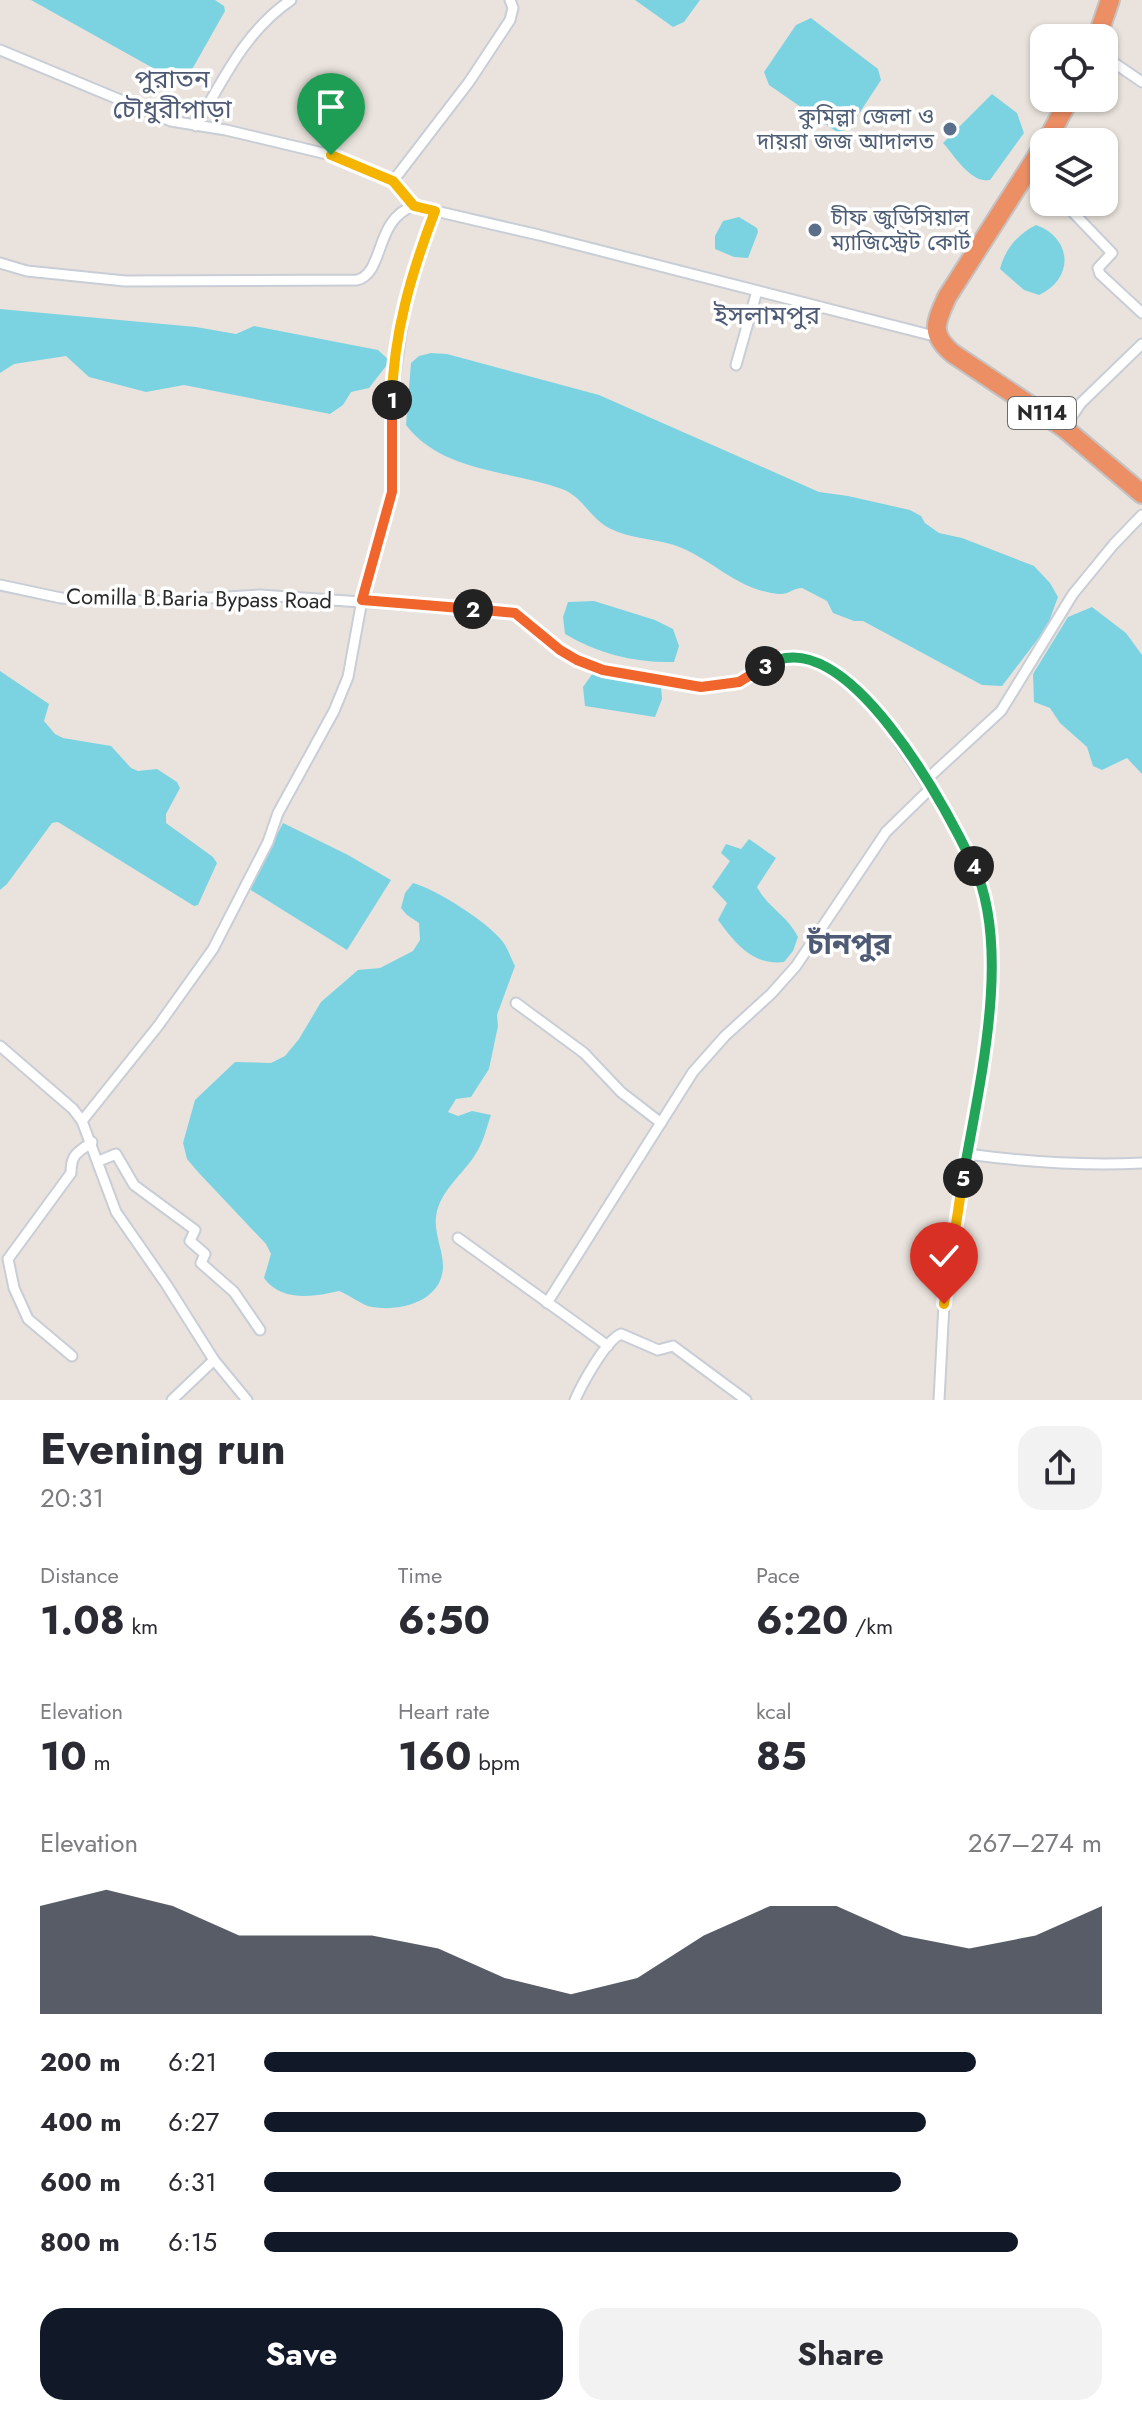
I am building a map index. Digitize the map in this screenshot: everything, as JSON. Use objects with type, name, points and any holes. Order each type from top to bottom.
[{"type":"highway","points":[[1102,24],[1110,0]]},
{"type":"highway","points":[[938,337],[937,325],[947,297],[1030,170]]},
{"type":"highway","name":"N114","points":[[938,337],[952,353],[1064,428],[1142,494]]},
{"type":"street","points":[[196,126],[254,31],[291,0]]},
{"type":"street","points":[[393,181],[469,82],[510,20],[513,8],[510,0]]},
{"type":"street","points":[[0,50],[171,121],[226,130],[331,155],[393,181],[414,206]]},
{"type":"street","points":[[1118,66],[1142,82]]},
{"type":"street","points":[[0,263],[27,271],[125,281],[357,280],[370,273],[382,238],[395,216],[414,206],[938,337]]},
{"type":"street","points":[[82,1121],[166,1016],[213,949],[268,842],[278,813],[334,711],[348,677],[362,600],[392,492],[392,395],[406,299],[435,211]]},
{"type":"street","points":[[1076,216],[1112,253],[1098,268],[1100,274],[1142,313]]},
{"type":"street","points":[[736,365],[757,291]]},
{"type":"street","points":[[1064,428],[1081,403],[1142,344]]},
{"type":"street","points":[[547,1303],[693,1072],[796,966],[886,832],[1001,711],[1073,594],[1142,515]]},
{"type":"street","name":"Comilla B.Baria Bypass Road","points":[[0,585],[61,598],[159,601],[260,595],[515,613],[560,650],[589,665],[701,687],[739,682],[767,664],[791,656],[808,659],[838,674],[863,694],[883,718],[950,818],[982,883],[991,943],[989,1013],[944,1304],[939,1400]]},
{"type":"street","points":[[516,1003],[584,1053],[621,1092],[661,1123]]},
{"type":"street","points":[[0,1046],[73,1109],[82,1121],[116,1212],[214,1360],[247,1400]]},
{"type":"street","points":[[72,1356],[28,1319],[14,1288],[8,1259],[71,1173],[71,1162],[76,1154],[92,1142]]},
{"type":"street","points":[[99,1161],[116,1154],[134,1185],[195,1230],[190,1241],[205,1254],[201,1263],[234,1292],[260,1330]]},
{"type":"street","points":[[967,1154],[1081,1166],[1142,1163]]},
{"type":"street","points":[[458,1238],[608,1346]]},
{"type":"street","points":[[575,1400],[608,1346],[621,1334],[658,1350],[673,1346],[746,1400]]},
{"type":"street","points":[[172,1400],[214,1360]]},
{"type":"water","points":[[31,0],[215,0],[224,6],[225,11],[185,82],[178,82]]},
{"type":"water","points":[[635,0],[700,0],[684,22],[673,27]]},
{"type":"water","points":[[811,18],[878,69],[881,80],[849,129],[837,132],[769,85],[764,72],[796,25]]},
{"type":"water","points":[[992,94],[1017,113],[1024,133],[990,180],[983,180],[964,168],[943,143]]},
{"type":"water","points":[[739,217],[757,228],[758,232],[748,258],[734,257],[715,249],[715,236],[723,221]]},
{"type":"water","points":[[1036,225],[1057,239],[1064,258],[1059,279],[1039,295],[1024,290],[1000,269],[1013,243]]},
{"type":"water","points":[[0,309],[196,327],[236,334],[254,326],[378,350],[390,361],[369,388],[351,392],[343,405],[330,414],[184,385],[146,392],[89,377],[66,356],[14,364],[0,373]]},
{"type":"water","points":[[447,354],[599,395],[819,492],[910,510],[939,533],[962,538],[1034,566],[1058,597],[1047,627],[1002,686],[982,685],[863,621],[833,613],[827,601],[802,588],[779,594],[749,586],[687,550],[609,528],[562,489],[478,468],[439,453],[421,441],[406,425],[411,363],[419,356]]},
{"type":"water","points":[[594,601],[655,620],[673,629],[679,646],[674,662],[618,656],[565,634],[563,617],[568,602]]},
{"type":"water","points":[[1092,607],[1126,633],[1142,655],[1142,774],[1127,758],[1102,770],[1093,766],[1087,747],[1060,723],[1050,708],[1034,702],[1033,674],[1068,617]]},
{"type":"water","points":[[0,671],[49,704],[44,721],[55,734],[111,746],[131,768],[138,771],[157,769],[177,782],[180,788],[166,814],[166,823],[217,863],[198,905],[194,906],[58,822],[52,823],[0,890]]},
{"type":"water","points":[[593,673],[661,686],[662,699],[655,717],[585,706],[583,687]]},
{"type":"water","points":[[283,823],[391,880],[347,950],[249,889]]},
{"type":"water","points":[[749,839],[776,858],[757,887],[798,937],[793,951],[784,962],[754,957],[738,944],[718,920],[727,903],[712,887],[730,861],[721,853],[726,844],[741,849]]},
{"type":"water","points":[[413,883],[448,899],[496,934],[515,966],[497,1015],[498,1026],[489,1069],[471,1097],[456,1099],[448,1112],[458,1116],[472,1111],[491,1115],[478,1150],[445,1194],[437,1211],[436,1225],[443,1266],[441,1278],[428,1296],[395,1308],[368,1306],[339,1291],[298,1296],[279,1291],[264,1278],[271,1254],[266,1244],[187,1159],[183,1143],[195,1100],[235,1062],[271,1063],[285,1056],[321,1002],[358,970],[380,968],[413,951],[420,940],[419,923],[401,908],[405,893]]},
{"type":"place","name":"কুমিল্লা জেলা ও দায়রা জজ আদালত","points":[[950,129]]},
{"type":"place","name":"চীফ জুডিসিয়াল ম্যাজিস্ট্রেট কোর্ট","points":[[815,230]]},
{"type":"district","name":"পুরাতন চৌধুরীপাড়া","points":[[172,94]]},
{"type":"district","name":"ইসলামপুর","points":[[767,315]]},
{"type":"district","name":"চাঁনপুর","points":[[849,943]]},
{"type":"route","points":[[331,155],[393,181],[414,206],[435,211],[406,299],[392,395],[392,492],[362,600],[515,613],[560,650],[589,665],[701,687],[739,682],[767,664],[791,656],[808,659],[838,674],[863,694],[883,718],[950,818],[982,883],[991,943],[991,994],[944,1304]]}]
